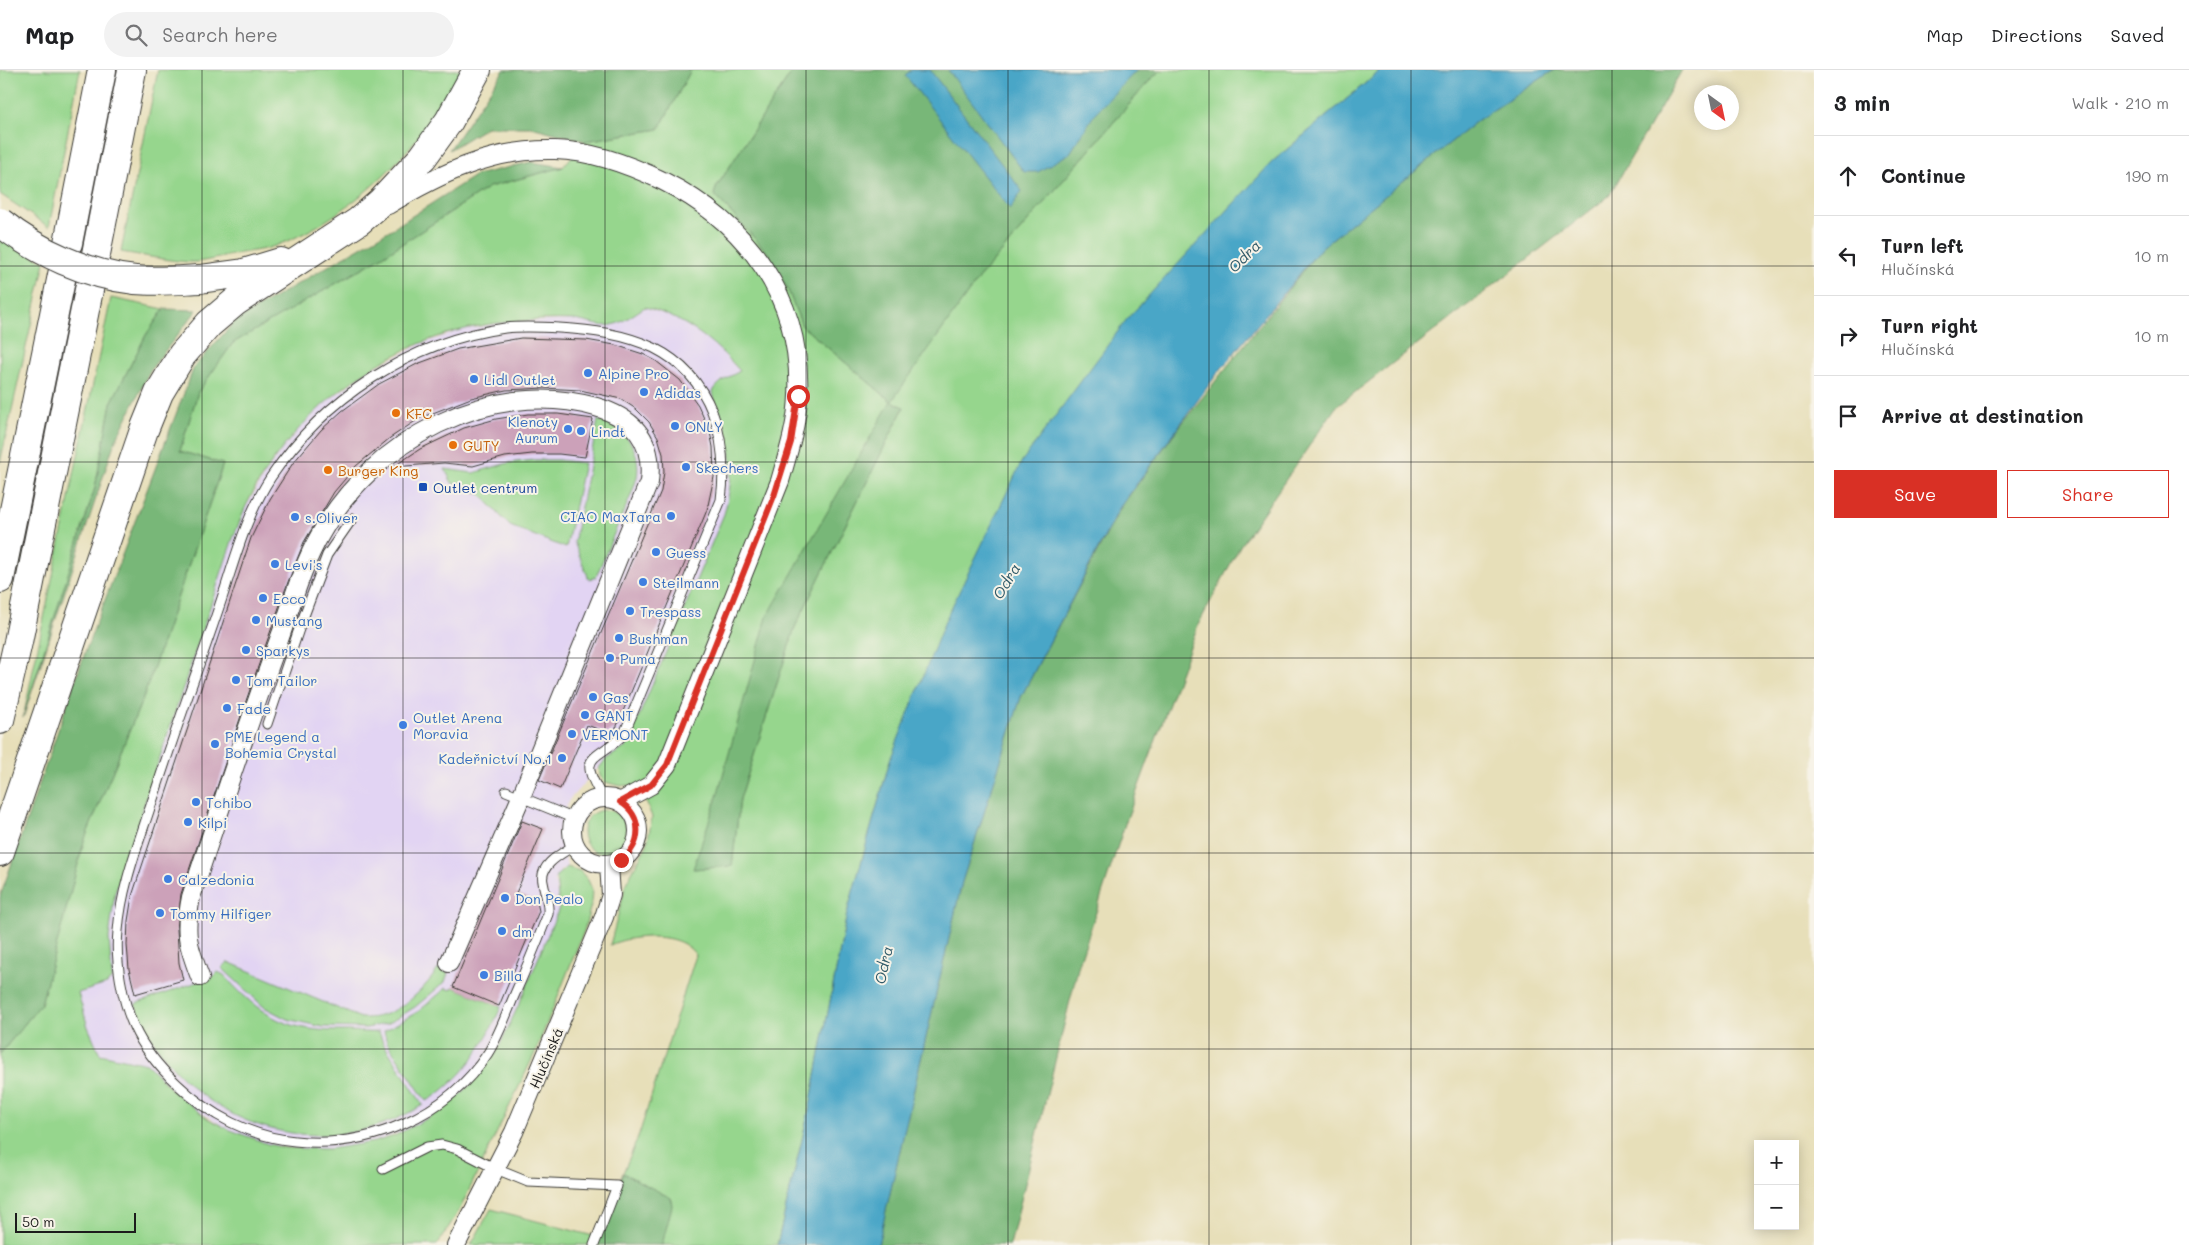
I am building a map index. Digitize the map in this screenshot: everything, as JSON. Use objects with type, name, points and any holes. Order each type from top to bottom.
[{"type":"highway","points":[[68,244],[102,70]]},
{"type":"highway","points":[[96,254],[132,70]]},
{"type":"highway","points":[[0,852],[144,430],[159,393],[182,355],[209,324],[235,302],[359,221],[394,190],[423,157],[449,121],[477,70]]},
{"type":"highway","points":[[0,222],[18,236],[57,257],[102,274],[134,280],[200,279],[244,273],[271,265],[321,245]]},
{"type":"highway","points":[[0,579],[63,270]]},
{"type":"highway","points":[[0,720],[18,642],[92,280]]},
{"type":"street","points":[[359,221],[438,176],[467,164],[525,152],[554,150],[589,154],[638,170],[681,191],[707,207],[733,229],[747,244],[762,263],[776,288],[790,321],[798,367],[796,412],[786,460],[774,496],[667,765],[651,785],[612,800],[589,802],[578,812],[572,836],[575,845],[589,860],[609,864],[621,860],[630,853],[638,836],[638,824],[633,814],[612,800]]},
{"type":"street","points":[[200,977],[188,944],[187,919],[191,897],[258,696],[320,534],[355,488],[382,460],[407,441],[442,421],[481,408],[541,398],[570,400],[605,410],[626,419],[636,430],[648,450],[651,468],[649,482],[514,794],[449,963]]},
{"type":"street","name":"Hlučínská","points":[[456,1245],[496,1169],[531,1093],[604,917],[611,896],[609,864]]},
{"type":"lane","points":[[575,845],[548,864],[543,871],[542,880],[549,902],[548,914],[500,1030],[486,1055],[453,1092],[429,1110],[390,1130],[358,1140],[302,1142],[276,1139],[239,1126],[194,1099],[179,1086],[159,1065],[134,1027],[122,985],[117,935],[124,893],[136,852],[250,517],[272,476],[310,429],[334,405],[376,376],[425,350],[464,337],[508,328],[566,328],[606,332],[643,343],[669,356],[688,371],[716,420],[724,460],[721,500],[624,734],[596,754],[589,764],[590,775],[612,800]]},
{"type":"lane","points":[[267,724],[299,629],[327,555],[352,519]]},
{"type":"lane","points":[[514,794],[575,819]]},
{"type":"lane","points":[[383,1169],[427,1148],[442,1145],[457,1149],[496,1169],[528,1182],[617,1186],[594,1245]]},
{"type":"shaded area","name":"Outlet Arena Moravia","points":[[645,307],[677,319],[709,339],[740,371],[722,382],[714,397],[730,441],[732,476],[729,497],[724,514],[626,747],[606,759],[569,800],[560,827],[567,867],[561,870],[555,880],[559,908],[506,1034],[491,1059],[459,1096],[441,1110],[411,1128],[374,1142],[350,1147],[314,1150],[268,1144],[228,1129],[189,1105],[147,1064],[100,1054],[88,1027],[78,993],[107,984],[112,979],[109,938],[115,892],[232,541],[246,507],[282,449],[305,422],[330,399],[368,371],[421,344],[462,330],[508,322],[575,320],[610,326]]},
{"type":"green space","points":[[0,70],[80,70],[49,227],[0,194]]},
{"type":"green space","points":[[158,70],[462,70],[447,97],[407,150],[384,175],[332,217],[304,233],[271,247],[189,262],[121,252]]},
{"type":"green space","points":[[504,70],[691,70],[659,129],[585,141],[531,127],[487,127],[449,150]]},
{"type":"green space","points":[[691,70],[793,70],[717,186],[714,194],[768,253],[788,290],[802,326],[891,401],[978,279],[1151,79],[1161,70],[1381,70],[1272,162],[890,760],[847,913],[810,1106],[777,1245],[661,1245],[672,1199],[623,1173],[639,1135],[696,955],[684,944],[667,938],[627,939],[610,945],[627,881],[647,845],[652,817],[647,804],[628,785],[620,786],[605,782],[600,776],[599,768],[606,759],[626,747],[724,514],[731,479],[731,456],[723,418],[713,392],[721,382],[740,371],[709,340],[673,317],[645,307],[629,318],[608,326],[574,320],[517,321],[468,328],[428,340],[390,358],[354,380],[321,406],[292,436],[267,470],[246,506],[232,541],[115,892],[109,938],[112,978],[107,984],[78,993],[88,1027],[100,1054],[147,1064],[172,1090],[207,1118],[228,1129],[268,1144],[286,1148],[329,1149],[374,1142],[394,1136],[430,1117],[459,1096],[473,1082],[498,1049],[521,1000],[559,908],[556,876],[567,867],[580,871],[588,880],[592,889],[591,905],[584,931],[535,1053],[459,1211],[437,1245],[0,1245],[0,1054],[41,1004],[84,841],[145,693],[223,464],[180,451],[198,392],[233,343],[380,258],[489,187],[563,167],[585,141],[659,129]],"holes":[[[892,401],[904,407],[795,627],[740,799],[732,866],[694,869],[716,800]]]},
{"type":"green space","points":[[793,70],[1161,70],[1151,79],[978,279],[892,401],[904,407],[795,627],[740,799],[732,866],[693,869],[716,800],[767,617],[891,401],[802,326],[788,290],[768,253],[714,194],[717,186]]},
{"type":"green space","points":[[1554,70],[1682,70],[1609,196],[1336,407],[1240,546],[1198,625],[1125,824],[1079,964],[1010,1245],[878,1245],[962,882],[1021,697],[1121,507],[1176,431],[1321,248],[1478,120]]},
{"type":"green space","points":[[531,162],[563,167],[489,187],[380,258],[233,343],[198,392],[180,451],[223,464],[145,693],[84,841],[41,1004],[0,1054],[0,897],[87,647],[194,367],[236,320],[395,227],[476,175]]},
{"type":"green space","points":[[0,237],[45,262],[0,463]]},
{"type":"green space","points":[[111,298],[164,309],[146,335],[111,403],[95,488],[23,718]]},
{"type":"green space","points":[[164,309],[197,310],[151,369],[114,444],[23,718],[95,488],[111,403],[146,335]]},
{"type":"green space","points":[[598,420],[616,428],[629,441],[634,449],[638,467],[631,495],[596,577],[589,579],[574,542]]},
{"type":"green space","points":[[535,460],[584,463],[566,548],[510,526],[480,494],[452,483],[445,469],[473,473],[508,463]]},
{"type":"green space","points":[[605,810],[617,814],[623,820],[627,832],[623,844],[617,850],[605,854],[593,850],[587,844],[583,832],[587,820],[593,814]]},
{"type":"green space","points":[[228,962],[361,1018],[384,1015],[395,1010],[415,996],[438,969],[448,973],[445,982],[415,1007],[389,1023],[366,1028],[323,1027],[287,1019],[264,1007],[222,968]]},
{"type":"green space","points":[[218,972],[224,975],[252,1002],[278,1020],[309,1029],[379,1032],[383,1043],[423,1105],[381,1125],[338,1134],[296,1134],[255,1124],[217,1105],[184,1079],[156,1045],[135,1004],[214,976]]},
{"type":"green space","points":[[453,987],[501,1007],[483,1043],[468,1065],[434,1097],[426,1101],[387,1042],[384,1031],[419,1011],[446,988],[451,990]]},
{"type":"green space","points":[[623,1173],[671,1198],[672,1206],[662,1245],[595,1245]]},
{"type":"green space","points":[[491,1209],[597,1237],[594,1245],[471,1245]]},
{"type":"water","points":[[912,70],[930,70],[1022,191],[1010,209],[905,75]]},
{"type":"water","points":[[948,70],[1137,70],[1096,112],[1070,153],[1038,172],[1024,172]]},
{"type":"water","name":"Odra","points":[[1381,70],[1554,70],[1478,120],[1321,248],[1217,374],[1120,507],[1021,697],[962,882],[878,1245],[777,1245],[810,1106],[847,913],[890,760],[945,621],[1022,461],[1127,319],[1272,162]]},
{"type":"building","points":[[521,338],[586,340],[615,345],[643,354],[656,361],[680,380],[698,405],[710,432],[713,447],[714,477],[707,510],[616,728],[608,733],[587,725],[560,789],[539,780],[661,491],[664,472],[663,454],[658,437],[649,422],[636,409],[621,399],[580,390],[544,388],[506,390],[471,398],[420,418],[390,438],[356,466],[334,492],[304,542],[247,698],[181,894],[177,929],[179,963],[183,980],[135,994],[129,969],[127,945],[132,896],[251,538],[270,499],[293,463],[321,430],[342,411],[379,384],[417,364],[458,349]]},
{"type":"building","points":[[528,414],[558,414],[593,419],[585,457],[559,454],[532,454],[505,457],[473,466],[444,463],[393,467],[420,449],[464,428],[496,419]]},
{"type":"building","points":[[522,821],[543,829],[516,893],[537,902],[539,911],[499,1006],[453,987]]},
{"type":"place","name":"Alpine Pro","points":[[588,373]]},
{"type":"place","name":"Lidl Outlet","points":[[474,379]]},
{"type":"place","name":"Adidas","points":[[644,392]]},
{"type":"place","name":"KFC","points":[[396,413]]},
{"type":"place","name":"ONLY","points":[[675,426]]},
{"type":"place","name":"Klenoty Aurum","points":[[568,429]]},
{"type":"place","name":"Lindt","points":[[581,431]]},
{"type":"place","name":"GUTY","points":[[453,445]]},
{"type":"place","name":"Skechers","points":[[686,467]]},
{"type":"place","name":"Burger King","points":[[328,470]]},
{"type":"place","name":"Outlet centrum","points":[[423,487]]},
{"type":"place","name":"CIAO MaxTara","points":[[671,516]]},
{"type":"place","name":"s.Oliver","points":[[295,517]]},
{"type":"place","name":"Guess","points":[[656,552]]},
{"type":"place","name":"Levi's","points":[[275,564]]},
{"type":"place","name":"Steilmann","points":[[643,582]]},
{"type":"place","name":"Ecco","points":[[263,598]]},
{"type":"place","name":"Trespass","points":[[630,611]]},
{"type":"place","name":"Mustang","points":[[256,620]]},
{"type":"place","name":"Bushman","points":[[619,638]]},
{"type":"place","name":"Sparkys","points":[[246,650]]},
{"type":"place","name":"Puma","points":[[610,658]]},
{"type":"place","name":"Tom Tailor","points":[[236,680]]},
{"type":"place","name":"Gas","points":[[593,697]]},
{"type":"place","name":"Fade","points":[[227,708]]},
{"type":"place","name":"GANT","points":[[585,715]]},
{"type":"place","name":"Outlet Arena Moravia","points":[[403,725]]},
{"type":"place","name":"VERMONT","points":[[572,734]]},
{"type":"place","name":"PME Legend a Bohemia Crystal","points":[[215,744]]},
{"type":"place","name":"Kadeřnictví No.1","points":[[562,758]]},
{"type":"place","name":"Tchibo","points":[[196,802]]},
{"type":"place","name":"Kilpi","points":[[188,822]]},
{"type":"place","name":"Calzedonia","points":[[168,879]]},
{"type":"place","name":"Don Pealo","points":[[505,898]]},
{"type":"place","name":"Tommy Hilfiger","points":[[160,913]]},
{"type":"place","name":"dm","points":[[502,931]]},
{"type":"place","name":"Billa","points":[[484,975]]},
{"type":"route","points":[[621,860],[634,848],[638,836],[638,824],[629,809],[620,802],[651,785],[665,770],[774,496],[791,442],[798,396]]}]
